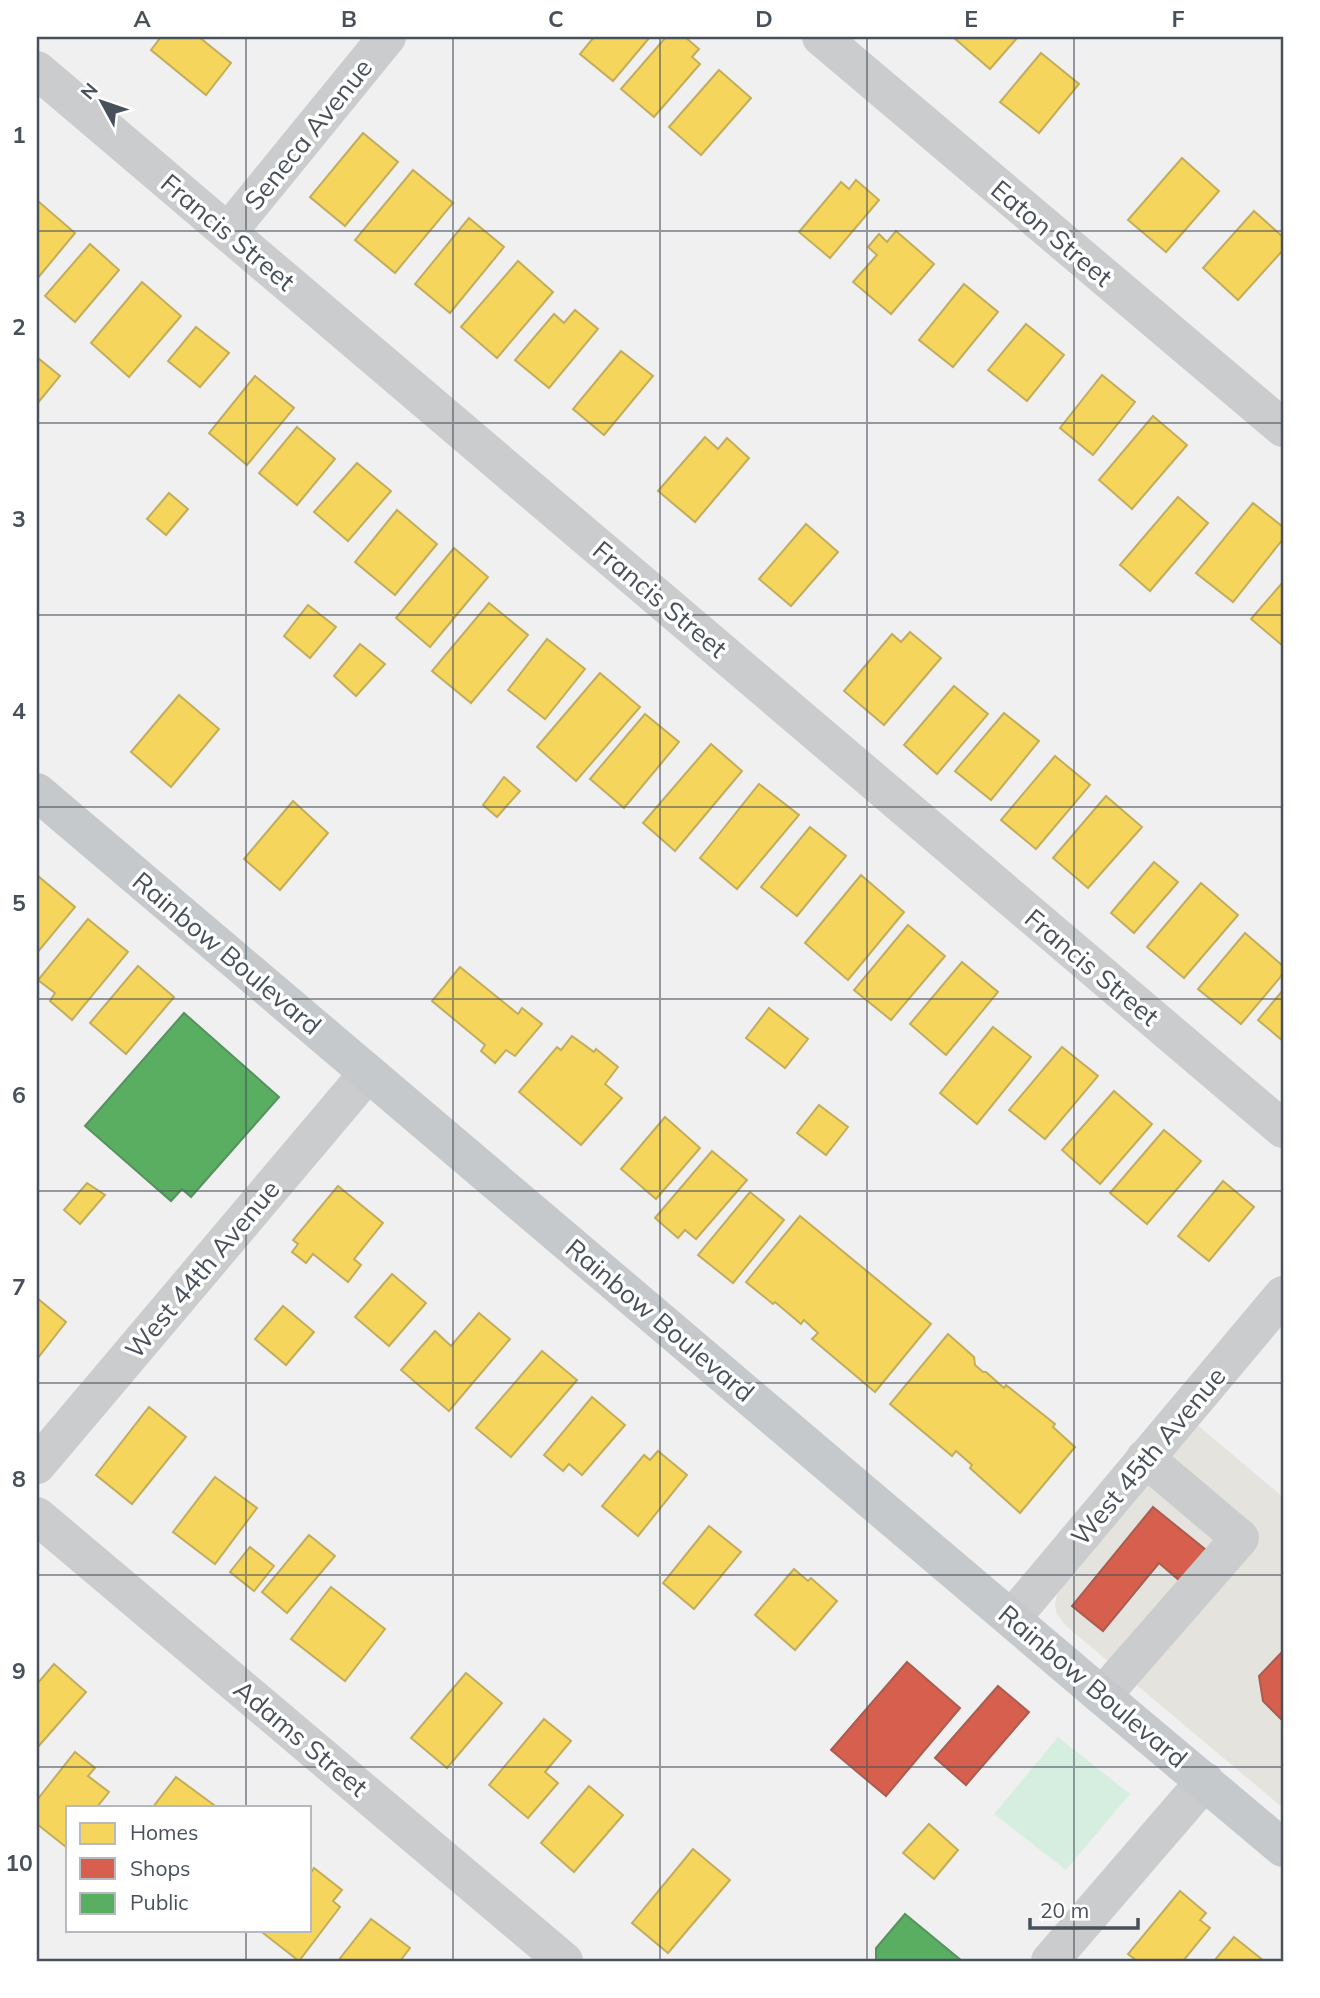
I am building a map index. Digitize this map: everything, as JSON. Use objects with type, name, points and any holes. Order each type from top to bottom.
[{"type":"main road","name":"Rainbow Boulevard","points":[[37,792],[1283,1848]]},
{"type":"street","name":"Seneca Avenue","points":[[228,232],[387,37]]},
{"type":"street","name":"Eaton Street","points":[[821,37],[1283,428]]},
{"type":"street","name":"Francis Street","points":[[37,70],[1283,1129]]},
{"type":"street","name":"West 44th Avenue","points":[[38,1463],[369,1073]]},
{"type":"street","name":"West 45th Avenue","points":[[1013,1618],[1283,1295]]},
{"type":"street","points":[[1102,1696],[1240,1538],[1145,1458]]},
{"type":"street","name":"Adams Street","points":[[37,1516],[564,1961]]},
{"type":"street","points":[[1050,1961],[1205,1781]]},
{"type":"shaded area","points":[[1195,1423],[1283,1497],[1283,1808],[1065,1625],[1056,1612],[1058,1589]]},
{"type":"green space","points":[[1058,1737],[1130,1794],[1066,1870],[994,1814]]},
{"type":"building: Homes","points":[[161,37],[199,37],[231,63],[206,95],[151,50]]},
{"type":"building: Homes","points":[[594,37],[650,37],[613,81],[580,54]]},
{"type":"building: Homes","points":[[666,37],[685,37],[699,49],[692,57],[700,64],[654,117],[621,89]]},
{"type":"building: Homes","points":[[953,37],[1018,37],[990,69]]},
{"type":"building: Homes","points":[[1041,53],[1079,84],[1039,133],[1000,102]]},
{"type":"building: Homes","points":[[719,70],[751,98],[701,155],[669,127]]},
{"type":"building: Homes","points":[[363,133],[398,162],[345,226],[310,197]]},
{"type":"building: Homes","points":[[1182,158],[1219,191],[1166,252],[1128,220]]},
{"type":"building: Homes","points":[[413,170],[453,203],[395,273],[355,240]]},
{"type":"building: Homes","points":[[856,180],[879,200],[830,258],[799,232],[841,182],[849,189]]},
{"type":"building: Homes","points":[[39,202],[75,233],[37,279],[37,205]]},
{"type":"building: Homes","points":[[1254,211],[1283,237],[1283,250],[1238,300],[1203,268]]},
{"type":"building: Homes","points":[[469,218],[504,247],[450,313],[415,284]]},
{"type":"building: Homes","points":[[896,231],[934,264],[891,314],[853,282],[877,255],[868,247],[879,234],[887,242]]},
{"type":"building: Homes","points":[[90,244],[119,270],[75,322],[45,296]]},
{"type":"building: Homes","points":[[518,261],[553,292],[497,358],[461,327]]},
{"type":"building: Homes","points":[[142,282],[181,316],[129,377],[91,343]]},
{"type":"building: Homes","points":[[964,284],[998,312],[953,367],[919,340]]},
{"type":"building: Homes","points":[[575,310],[598,329],[549,388],[515,360],[554,314],[564,323]]},
{"type":"building: Homes","points":[[1026,324],[1064,355],[1027,401],[988,370]]},
{"type":"building: Homes","points":[[196,327],[229,353],[200,387],[168,361]]},
{"type":"building: Homes","points":[[621,351],[653,376],[604,435],[573,409]]},
{"type":"building: Homes","points":[[37,359],[60,376],[37,404]]},
{"type":"building: Homes","points":[[1102,375],[1135,402],[1093,455],[1060,428]]},
{"type":"building: Homes","points":[[255,376],[294,408],[247,465],[209,433]]},
{"type":"building: Homes","points":[[1153,416],[1187,445],[1132,509],[1099,480]]},
{"type":"building: Homes","points":[[297,427],[335,459],[297,505],[259,473]]},
{"type":"building: Homes","points":[[705,437],[718,449],[727,438],[749,458],[695,522],[658,491]]},
{"type":"building: Homes","points":[[357,463],[391,491],[348,541],[314,512]]},
{"type":"building: Homes","points":[[169,493],[188,509],[166,535],[147,519]]},
{"type":"building: Homes","points":[[1178,497],[1208,523],[1150,591],[1120,565]]},
{"type":"building: Homes","points":[[1253,503],[1283,527],[1283,539],[1233,602],[1196,573]]},
{"type":"building: Homes","points":[[397,510],[437,544],[395,595],[355,562]]},
{"type":"building: Homes","points":[[806,524],[838,552],[791,606],[759,579]]},
{"type":"building: Homes","points":[[454,548],[488,577],[430,647],[396,618]]},
{"type":"building: Homes","points":[[1283,582],[1283,646],[1251,619]]},
{"type":"building: Homes","points":[[489,603],[528,635],[471,703],[432,671]]},
{"type":"building: Homes","points":[[308,605],[336,627],[310,658],[284,636]]},
{"type":"building: Homes","points":[[910,632],[941,658],[884,725],[844,691],[892,634],[901,642]]},
{"type":"building: Homes","points":[[547,639],[585,669],[545,719],[508,690]]},
{"type":"building: Homes","points":[[360,644],[385,664],[356,696],[334,676]]},
{"type":"building: Homes","points":[[600,673],[640,707],[576,781],[537,747]]},
{"type":"building: Homes","points":[[954,686],[988,714],[937,774],[904,745]]},
{"type":"building: Homes","points":[[179,695],[219,729],[171,787],[131,752]]},
{"type":"building: Homes","points":[[1004,713],[1039,741],[991,800],[955,771]]},
{"type":"building: Homes","points":[[645,714],[679,742],[624,808],[590,779]]},
{"type":"building: Homes","points":[[711,744],[742,771],[675,851],[643,823]]},
{"type":"building: Homes","points":[[1055,756],[1090,785],[1036,849],[1001,820]]},
{"type":"building: Homes","points":[[504,777],[520,791],[497,817],[483,805]]},
{"type":"building: Homes","points":[[759,784],[799,815],[737,889],[700,858]]},
{"type":"building: Homes","points":[[1106,796],[1142,827],[1088,888],[1053,858]]},
{"type":"building: Homes","points":[[293,801],[328,833],[280,890],[244,859]]},
{"type":"building: Homes","points":[[810,827],[846,856],[797,916],[761,887]]},
{"type":"building: Homes","points":[[1154,862],[1178,882],[1134,933],[1111,913]]},
{"type":"building: Homes","points":[[861,875],[904,912],[848,980],[805,943]]},
{"type":"building: Homes","points":[[38,876],[75,907],[37,953],[37,878]]},
{"type":"building: Homes","points":[[1201,883],[1238,915],[1184,978],[1147,947]]},
{"type":"building: Homes","points":[[88,919],[128,952],[72,1020],[50,1001],[55,993],[38,980]]},
{"type":"building: Homes","points":[[908,925],[945,956],[891,1020],[854,990]]},
{"type":"building: Homes","points":[[1245,933],[1283,966],[1283,974],[1241,1024],[1198,989]]},
{"type":"building: Homes","points":[[962,962],[998,992],[946,1055],[910,1024]]},
{"type":"building: Homes","points":[[138,966],[174,997],[126,1054],[90,1023]]},
{"type":"building: Homes","points":[[460,967],[518,1014],[522,1008],[542,1024],[515,1056],[506,1050],[495,1063],[481,1051],[485,1045],[432,1001]]},
{"type":"building: Homes","points":[[1283,990],[1283,1041],[1258,1020]]},
{"type":"building: Homes","points":[[769,1008],[808,1039],[785,1068],[746,1038]]},
{"type":"building: Homes","points":[[993,1027],[1031,1057],[977,1124],[940,1093]]},
{"type":"building: Homes","points":[[572,1036],[594,1052],[596,1049],[618,1067],[605,1084],[622,1098],[581,1145],[519,1092],[557,1047],[561,1050]]},
{"type":"building: Homes","points":[[1062,1047],[1098,1076],[1045,1139],[1009,1110]]},
{"type":"building: Homes","points":[[1114,1091],[1152,1124],[1100,1184],[1062,1150]]},
{"type":"building: Homes","points":[[819,1105],[848,1127],[826,1155],[797,1133]]},
{"type":"building: Homes","points":[[665,1117],[700,1148],[656,1199],[621,1169]]},
{"type":"building: Homes","points":[[1164,1130],[1201,1161],[1147,1224],[1110,1193]]},
{"type":"building: Homes","points":[[712,1151],[747,1180],[696,1239],[685,1230],[678,1238],[655,1218]]},
{"type":"building: Homes","points":[[1223,1181],[1254,1207],[1209,1261],[1178,1236]]},
{"type":"building: Homes","points":[[87,1183],[105,1195],[80,1224],[64,1210]]},
{"type":"building: Homes","points":[[338,1186],[383,1223],[354,1259],[361,1265],[348,1282],[313,1254],[306,1263],[292,1252],[298,1244],[293,1240]]},
{"type":"building: Homes","points":[[750,1192],[784,1220],[733,1283],[698,1255]]},
{"type":"building: Homes","points":[[800,1216],[931,1324],[875,1392],[812,1339],[818,1333],[804,1320],[801,1324],[746,1282]]},
{"type":"building: Homes","points":[[392,1274],[426,1303],[389,1346],[355,1317]]},
{"type":"building: Homes","points":[[37,1298],[66,1322],[37,1359]]},
{"type":"building: Homes","points":[[283,1306],[314,1332],[286,1365],[255,1339]]},
{"type":"building: Homes","points":[[479,1313],[510,1339],[449,1411],[401,1370],[435,1331],[451,1346]]},
{"type":"building: Homes","points":[[948,1334],[974,1357],[975,1365],[1004,1388],[1006,1385],[1055,1424],[1053,1427],[1075,1447],[1020,1513],[970,1468],[972,1465],[956,1451],[952,1456],[890,1404]]},
{"type":"building: Homes","points":[[542,1351],[577,1380],[511,1457],[476,1428]]},
{"type":"building: Homes","points":[[592,1397],[625,1425],[582,1475],[569,1464],[563,1471],[544,1455]]},
{"type":"building: Homes","points":[[149,1407],[186,1437],[132,1504],[96,1475]]},
{"type":"building: Homes","points":[[658,1451],[687,1475],[638,1536],[602,1506],[644,1455],[650,1460]]},
{"type":"building: Homes","points":[[215,1477],[257,1508],[215,1564],[173,1532]]},
{"type":"building: Homes","points":[[709,1526],[741,1552],[694,1609],[663,1583]]},
{"type":"building: Homes","points":[[309,1535],[335,1556],[287,1613],[262,1592]]},
{"type":"building: Homes","points":[[250,1547],[274,1566],[254,1591],[230,1572]]},
{"type":"building: Homes","points":[[794,1569],[808,1581],[811,1578],[837,1601],[795,1650],[755,1615]]},
{"type":"building: Homes","points":[[331,1587],[385,1629],[345,1681],[291,1639]]},
{"type":"building: Homes","points":[[54,1664],[86,1692],[37,1748],[37,1684]]},
{"type":"building: Homes","points":[[466,1673],[502,1703],[447,1768],[411,1738]]},
{"type":"building: Homes","points":[[544,1719],[571,1741],[545,1772],[558,1783],[528,1818],[489,1785]]},
{"type":"building: Homes","points":[[75,1752],[95,1768],[88,1776],[109,1792],[98,1806],[66,1806],[66,1847],[37,1824],[37,1800]]},
{"type":"building: Homes","points":[[176,1777],[214,1805],[213,1806],[154,1806]]},
{"type":"building: Homes","points":[[589,1786],[623,1815],[574,1872],[541,1843]]},
{"type":"building: Homes","points":[[929,1824],[958,1850],[934,1879],[903,1853]]},
{"type":"building: Homes","points":[[693,1849],[730,1880],[668,1953],[632,1923]]},
{"type":"building: Homes","points":[[314,1868],[342,1890],[333,1901],[340,1907],[299,1961],[263,1933],[312,1932]]},
{"type":"building: Homes","points":[[1180,1891],[1206,1913],[1200,1920],[1210,1928],[1183,1961],[1137,1961],[1128,1954]]},
{"type":"building: Homes","points":[[371,1919],[410,1948],[400,1961],[338,1961]]},
{"type":"building: Homes","points":[[1234,1937],[1264,1961],[1214,1961]]},
{"type":"building: Shops","points":[[1153,1507],[1206,1550],[1180,1581],[1159,1563],[1103,1631],[1072,1606]]},
{"type":"building: Shops","points":[[1282,1652],[1283,1721],[1263,1701],[1259,1676]]},
{"type":"building: Shops","points":[[907,1662],[960,1708],[886,1796],[831,1750]]},
{"type":"building: Shops","points":[[998,1686],[1029,1712],[966,1785],[935,1758]]},
{"type":"building: Public","points":[[184,1013],[279,1097],[191,1197],[182,1189],[171,1201],[85,1126]]},
{"type":"building: Public","points":[[905,1914],[962,1961],[876,1961],[876,1948]]}]
